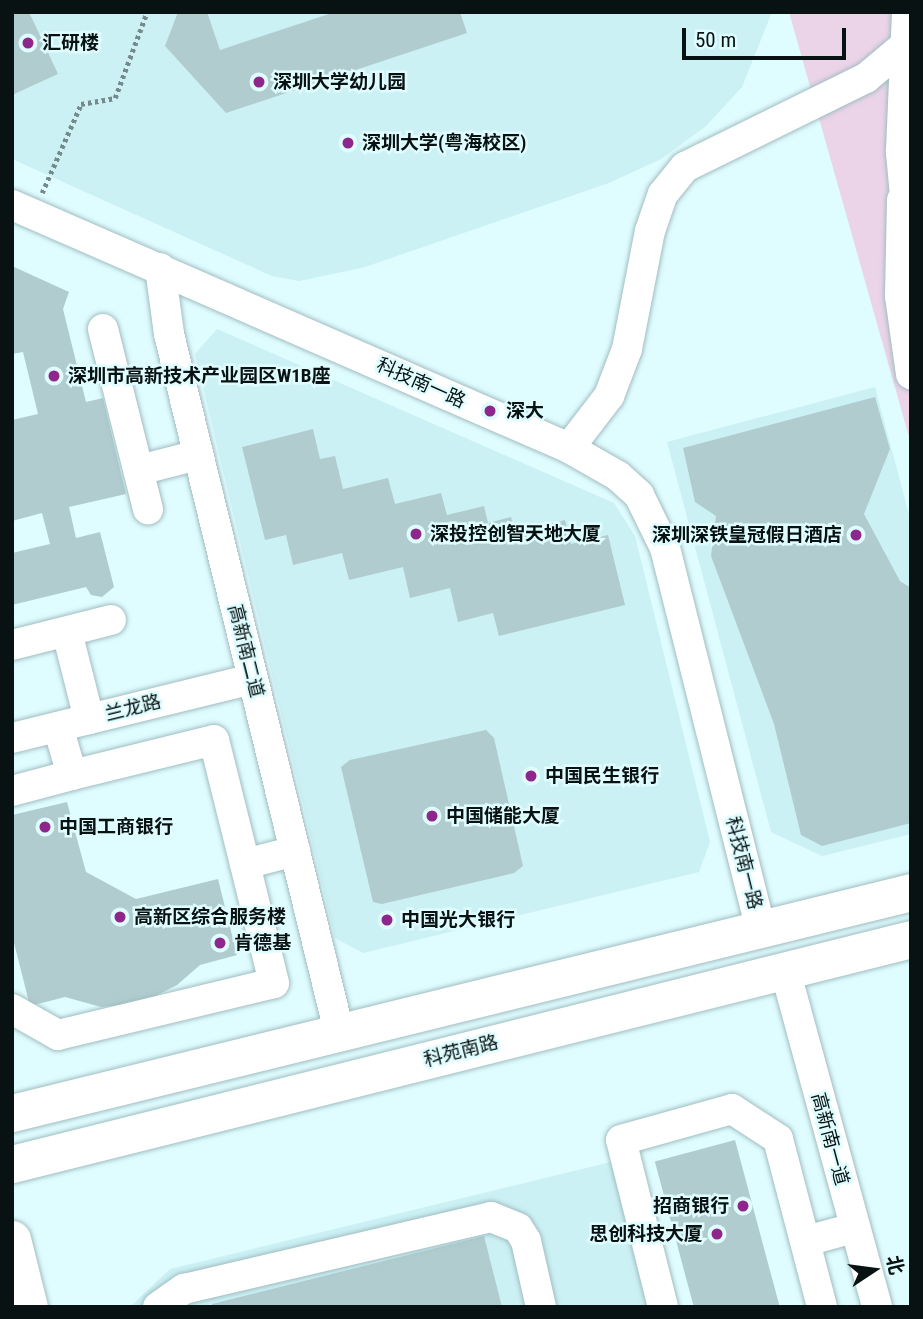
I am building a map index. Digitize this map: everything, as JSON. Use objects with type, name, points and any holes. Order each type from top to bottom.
[{"type":"main road","points":[[910,27],[904,152],[911,227]]},
{"type":"main road","points":[[12,1113],[911,892]]},
{"type":"main road","name":"科苑南路","points":[[12,1164],[911,939]]},
{"type":"main road","points":[[12,1239],[29,1307]]},
{"type":"street","points":[[569,448],[609,396],[627,349],[650,231],[663,194],[685,167],[866,78],[910,27]]},
{"type":"street","points":[[904,152],[900,263],[902,327],[911,374]]},
{"type":"street","name":"科技南一路","points":[[12,205],[569,448],[618,476],[639,495],[655,522],[761,929]]},
{"type":"street","name":"高新南二道","points":[[160,268],[165,318],[340,1032]]},
{"type":"street","points":[[103,329],[148,509]]},
{"type":"street","points":[[138,471],[198,455]]},
{"type":"street","points":[[12,645],[111,620]]},
{"type":"street","points":[[67,632],[89,719]]},
{"type":"street","name":"兰龙路","points":[[12,738],[253,678]]},
{"type":"street","points":[[58,727],[72,775]]},
{"type":"street","points":[[12,791],[214,740],[274,983],[58,1035],[12,1009]]},
{"type":"street","points":[[245,863],[295,851]]},
{"type":"street","name":"高新南一道","points":[[785,970],[877,1307]]},
{"type":"street","points":[[663,1307],[621,1140],[732,1109],[778,1139],[822,1307]]},
{"type":"street","points":[[158,1307],[184,1289],[491,1217],[517,1228],[526,1241],[541,1307]]},
{"type":"street","points":[[806,1241],[855,1228]]},
{"type":"path","points":[[40,196],[81,104],[115,98],[147,12]]},
{"type":"shaded area","name":"深圳大学(粤海校区)","points":[[12,12],[772,12],[742,87],[705,127],[661,159],[609,183],[365,267],[299,281],[272,276],[12,159]]},
{"type":"shaded area","points":[[789,12],[891,12],[901,47],[911,269],[911,444]]},
{"type":"shaded area","points":[[217,329],[614,503],[635,536],[710,842],[699,872],[363,953],[335,938],[195,354]]},
{"type":"shaded area","points":[[875,387],[911,522],[911,834],[822,856],[771,832],[667,442]]},
{"type":"shaded area","points":[[611,1162],[647,1307],[130,1307],[170,1269]]},
{"type":"building","name":"汇研楼","points":[[12,12],[29,12],[58,74],[12,95]]},
{"type":"building","name":"深圳大学幼儿园","points":[[178,12],[207,12],[220,50],[335,12],[460,12],[467,33],[226,113],[165,46]]},
{"type":"building","name":"深圳市高新技术产业园区W1B座","points":[[12,266],[69,292],[63,309],[86,402],[103,398],[126,494],[69,507],[76,538],[100,532],[114,587],[102,597],[91,595],[86,587],[12,605],[12,553],[50,544],[42,513],[12,521],[12,420],[38,414],[23,352],[12,354]]},
{"type":"building","points":[[875,397],[890,449],[864,514],[900,581],[911,588],[911,823],[822,846],[801,835],[774,724],[711,556],[716,516],[695,502],[683,448]]},
{"type":"building","name":"深投控创智天地大厦","points":[[313,429],[320,459],[335,456],[343,489],[388,478],[395,504],[441,493],[447,515],[484,506],[488,523],[511,517],[515,532],[565,520],[571,544],[608,535],[625,605],[499,636],[493,613],[458,622],[450,588],[410,598],[403,567],[349,580],[342,553],[293,565],[286,535],[265,540],[242,447]]},
{"type":"building","name":"中国储能大厦","points":[[486,730],[494,738],[523,866],[514,873],[382,904],[373,902],[341,767],[350,760]]},
{"type":"building","name":"高新区综合服务楼","points":[[67,802],[86,872],[136,899],[218,879],[237,955],[200,965],[177,985],[142,1003],[101,1007],[65,997],[30,1006],[12,935],[12,815]]},
{"type":"building","name":"思创科技大厦","points":[[735,1140],[780,1307],[694,1307],[655,1161]]},
{"type":"building","points":[[484,1236],[502,1307],[213,1307],[212,1304]]},
{"type":"place","name":"汇研楼","points":[[28,43]]},
{"type":"place","name":"深圳大学幼儿园","points":[[259,82]]},
{"type":"place","name":"深圳大学(粤海校区)","points":[[348,143]]},
{"type":"place","name":"深圳市高新技术产业园区W1B座","points":[[54,376]]},
{"type":"place","name":"深大","points":[[490,411]]},
{"type":"place","name":"深投控创智天地大厦","points":[[416,534]]},
{"type":"place","name":"深圳深铁皇冠假日酒店","points":[[856,535]]},
{"type":"place","name":"中国民生银行","points":[[531,776]]},
{"type":"place","name":"中国储能大厦","points":[[432,816]]},
{"type":"place","name":"中国工商银行","points":[[45,827]]},
{"type":"place","name":"高新区综合服务楼","points":[[120,917]]},
{"type":"place","name":"中国光大银行","points":[[387,920]]},
{"type":"place","name":"肯德基","points":[[220,943]]},
{"type":"place","name":"招商银行","points":[[743,1206]]},
{"type":"place","name":"思创科技大厦","points":[[717,1234]]}]
